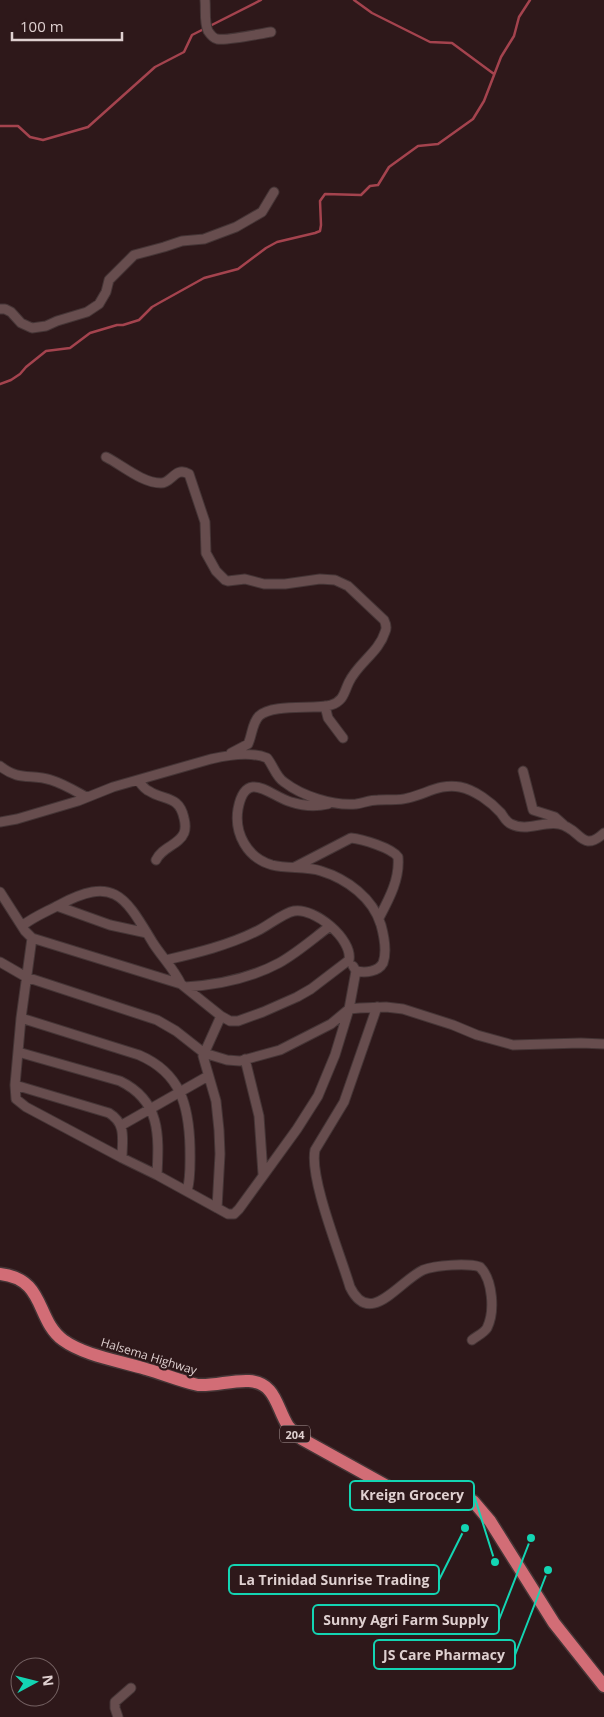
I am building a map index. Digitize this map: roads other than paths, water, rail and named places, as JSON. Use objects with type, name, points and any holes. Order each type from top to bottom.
[{"type":"highway","name":"Halsema Highway","points":[[0,1274],[19,1279],[32,1290],[51,1327],[72,1345],[98,1355],[198,1385],[209,1386],[248,1381],[262,1384],[275,1397],[283,1416],[294,1432],[302,1439],[387,1486],[408,1495],[425,1497],[460,1496],[473,1501],[490,1521],[554,1623],[604,1686]]},
{"type":"street","points":[[205,0],[206,23],[209,32],[217,39],[271,32]]},
{"type":"street","points":[[0,309],[11,312],[21,322],[32,328],[46,326],[87,312],[99,304],[106,292],[109,280],[134,255],[182,241],[204,239],[236,227],[262,212],[274,192]]},
{"type":"street","points":[[0,822],[18,819],[86,797],[113,786],[223,756],[248,744],[260,715],[280,709],[330,706],[344,696],[350,681],[385,633],[386,626],[383,618],[348,586],[335,580],[320,579],[285,584],[264,584],[245,580],[225,580],[216,571],[206,553],[205,522],[189,474],[176,473],[167,482],[154,482],[140,477],[106,457]]},
{"type":"street","points":[[325,706],[328,718],[343,738]]},
{"type":"street","points":[[223,756],[252,754],[267,758],[283,781],[318,799],[333,803],[352,804],[404,799],[440,787],[454,786],[484,798],[496,808],[508,823],[515,826],[523,828],[550,823],[564,825]]},
{"type":"street","points":[[0,766],[14,776],[50,779],[86,797]]},
{"type":"street","points":[[523,771],[533,810],[555,817],[590,842],[596,840],[604,833]]},
{"type":"street","points":[[138,780],[150,792],[174,801],[179,805],[184,817],[184,832],[180,839],[161,852],[156,860]]},
{"type":"street","points":[[166,960],[237,940],[296,910],[311,913],[330,926],[346,945],[349,956],[348,960],[356,970],[372,971],[377,969],[382,964],[385,955],[384,939],[379,918],[372,905],[354,887],[319,870],[271,865],[262,861],[244,844],[236,819],[245,793],[254,787],[262,787],[290,802],[314,806],[333,803]]},
{"type":"street","points":[[294,868],[351,838],[392,851],[398,857],[397,875],[390,898],[379,918]]},
{"type":"street","points":[[22,926],[83,893],[95,890],[118,896],[129,906],[183,986],[228,1021],[236,1021],[268,1010],[311,989],[348,960]]},
{"type":"street","points":[[0,892],[32,938],[183,986],[205,985],[252,975],[280,962],[330,926]]},
{"type":"street","points":[[57,906],[110,925],[147,933]]},
{"type":"street","points":[[32,938],[21,1018],[15,1085],[16,1099],[21,1104],[228,1214],[234,1214],[297,1129],[315,1101],[335,1054],[349,1009],[356,970]]},
{"type":"street","points":[[0,962],[26,977],[156,1020],[176,1031],[204,1054],[227,1060],[245,1059],[280,1050],[331,1024],[349,1009],[377,1007],[393,1008],[418,1014],[454,1025],[478,1035],[513,1044],[604,1044]]},
{"type":"street","points":[[377,1007],[344,1102],[315,1150],[314,1168],[324,1206],[350,1286],[354,1294],[367,1304],[377,1303],[424,1270],[446,1266],[475,1265],[480,1267],[489,1281],[491,1292],[490,1318],[486,1329],[472,1340]]},
{"type":"street","points":[[217,1208],[220,1130],[216,1102],[204,1054],[221,1016]]},
{"type":"street","points":[[21,1018],[106,1043],[151,1060],[168,1075],[180,1093],[185,1105],[189,1132],[190,1162],[187,1191]]},
{"type":"street","points":[[18,1052],[120,1081],[141,1094],[151,1109],[157,1127],[159,1145],[157,1175]]},
{"type":"street","points":[[245,1059],[259,1116],[263,1174]]},
{"type":"street","points":[[122,1125],[208,1076]]},
{"type":"street","points":[[15,1085],[109,1113],[117,1118],[122,1125],[122,1158]]},
{"type":"street","points":[[118,1717],[115,1702],[130,1688]]},
{"type":"waterway","points":[[0,126],[18,126],[30,137],[43,140],[88,127],[155,67],[184,52],[192,35],[261,0]]},
{"type":"waterway","points":[[354,0],[372,13],[430,42],[452,43],[494,74]]},
{"type":"waterway","points":[[0,384],[20,374],[46,351],[70,348],[90,333],[139,320],[159,303],[204,278],[238,269],[277,242],[320,231],[320,201],[325,194],[361,195],[370,186],[378,185],[389,167],[418,146],[438,144],[473,119],[484,101],[501,57],[514,36],[519,17],[530,0]]},
{"type":"place","name":"La Trinidad Sunrise Trading","points":[[465,1528]]},
{"type":"place","name":"Sunny Agri Farm Supply","points":[[531,1538]]},
{"type":"place","name":"Kreign Grocery","points":[[495,1562]]},
{"type":"place","name":"JS Care Pharmacy","points":[[548,1570]]}]
